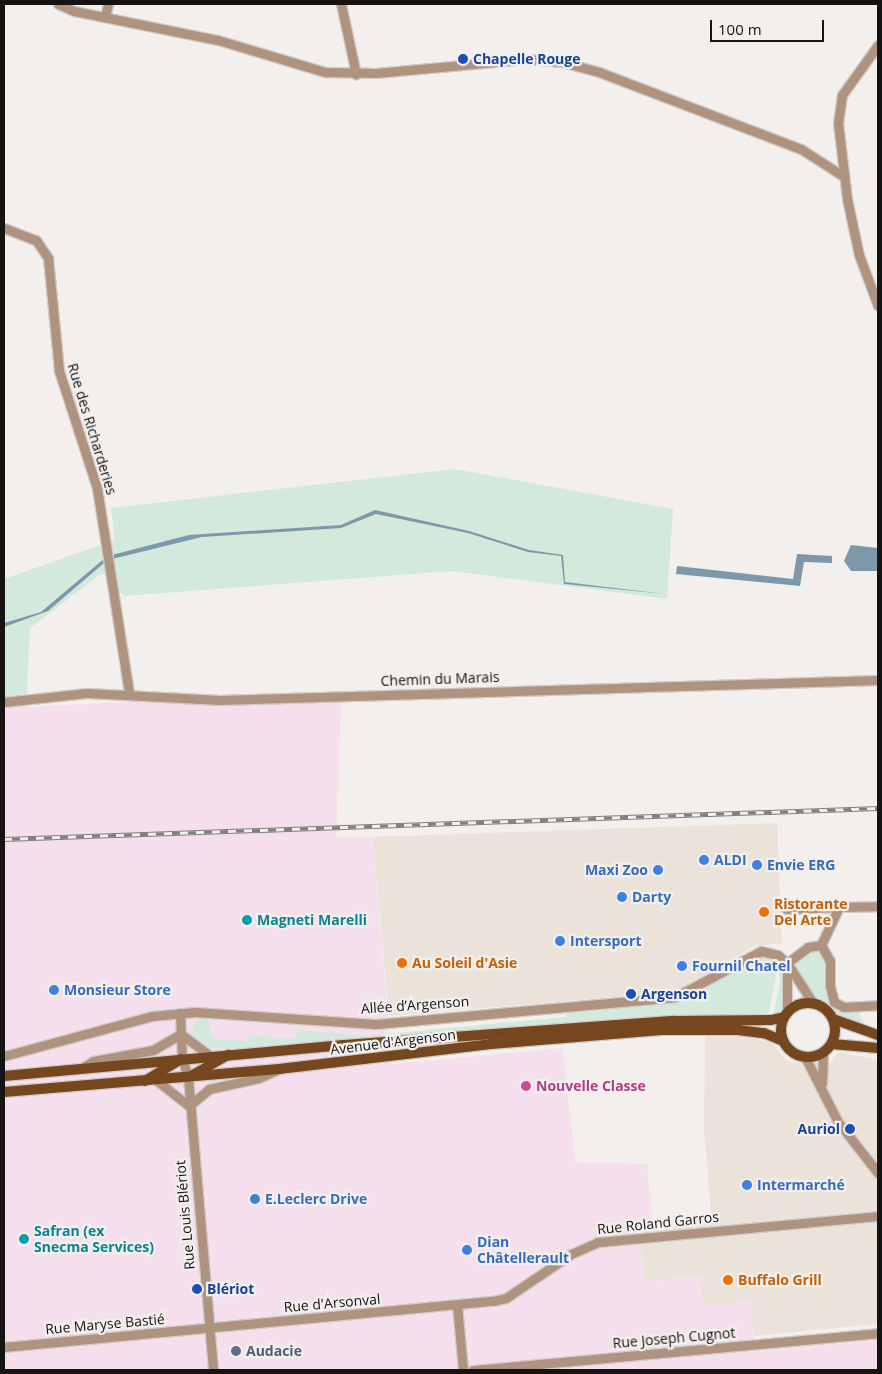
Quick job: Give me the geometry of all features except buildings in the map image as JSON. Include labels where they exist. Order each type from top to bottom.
[{"type":"main road","points":[[813,1003],[825,1008],[836,1027],[832,1044],[823,1053],[805,1057],[792,1052],[783,1042],[781,1033],[786,1014],[795,1006],[813,1003]]},
{"type":"main road","name":"Avenue d'Argenson","points":[[4,1076],[228,1054],[674,1021],[771,1020],[786,1014]]},
{"type":"main road","points":[[833,1019],[878,1035]]},
{"type":"main road","name":"Avenue d'Argenson","points":[[4,1092],[144,1082],[279,1069],[491,1044],[662,1030],[738,1030],[764,1033],[783,1042]]},
{"type":"main road","points":[[832,1044],[878,1048]]},
{"type":"main road","points":[[188,1077],[228,1054]]},
{"type":"main road","points":[[144,1082],[182,1058]]},
{"type":"street","points":[[58,4],[105,17],[218,40],[304,67],[356,74],[527,59],[562,62],[599,72],[801,149],[843,176]]},
{"type":"street","points":[[105,17],[108,4]]},
{"type":"street","points":[[341,4],[356,74]]},
{"type":"street","points":[[878,45],[842,95],[838,123],[843,176],[859,256],[878,306]]},
{"type":"street","name":"Rue des Richarderies","points":[[4,228],[36,240],[48,258],[58,371],[97,488],[129,693]]},
{"type":"street","name":"Chemin du Marais","points":[[4,702],[87,692],[129,693],[220,700],[878,680]]},
{"type":"street","points":[[786,909],[878,906]]},
{"type":"street","points":[[821,945],[839,907]]},
{"type":"street","points":[[787,963],[808,947],[821,945]]},
{"type":"street","points":[[821,945],[830,961],[830,986],[834,1002],[851,1008],[878,1005]]},
{"type":"street","name":"Allée d’Argenson","points":[[4,1056],[152,1016],[208,1011],[380,1024],[675,996],[752,954],[769,952],[787,963]]},
{"type":"street","points":[[787,963],[813,1003]]},
{"type":"street","points":[[786,1014],[787,963]]},
{"type":"street","name":"Rue Louis Blériot","points":[[180,1013],[182,1058],[188,1077],[213,1370]]},
{"type":"street","points":[[82,1068],[93,1061],[153,1050],[181,1034],[210,1056]]},
{"type":"street","points":[[822,1088],[823,1053]]},
{"type":"street","points":[[805,1057],[838,1122],[878,1173]]},
{"type":"street","points":[[156,1080],[190,1106],[209,1089],[259,1078],[279,1069]]},
{"type":"street","name":"Rue Roland Garros","points":[[457,1305],[506,1298],[571,1254],[598,1242],[878,1216]]},
{"type":"street","points":[[457,1305],[463,1370]]},
{"type":"street","name":"Rue d'Arsonval","points":[[209,1328],[457,1305]]},
{"type":"street","name":"Rue Maryse Bastié","points":[[4,1347],[209,1328]]},
{"type":"street","name":"Rue Joseph Cugnot","points":[[473,1370],[878,1333]]},
{"type":"shaded area","points":[[147,701],[341,702],[336,838],[373,837],[392,1064],[563,1048],[575,1162],[647,1164],[653,1228],[640,1232],[644,1282],[700,1276],[703,1305],[751,1301],[755,1351],[878,1340],[878,1370],[4,1370],[4,708]]},
{"type":"shaded area","points":[[777,823],[782,943],[754,946],[675,992],[389,1016],[373,837]]},
{"type":"shaded area","points":[[740,1035],[772,1043],[787,1061],[798,1063],[831,1062],[839,1052],[878,1060],[878,1324],[754,1336],[750,1302],[703,1305],[700,1276],[643,1282],[640,1232],[712,1222],[704,1130],[705,1036]]},
{"type":"green space","points":[[455,469],[673,509],[667,599],[452,571],[124,596],[102,573],[30,628],[26,708],[4,708],[4,579],[115,540],[111,508]]},
{"type":"green space","points":[[810,950],[820,952],[827,960],[826,991],[831,1004],[839,1010],[859,1012],[864,1026],[838,1016],[826,1002],[814,997],[800,979],[796,963]]},
{"type":"green space","points":[[759,957],[772,960],[776,976],[768,1016],[704,1015],[255,1048],[205,1048],[192,1034],[195,1022],[206,1016],[210,1016],[209,1032],[215,1039],[248,1041],[249,1035],[296,1039],[297,1030],[366,1036],[566,1017],[566,1011],[681,1000]]},
{"type":"green space","points":[[777,960],[784,970],[783,1009],[773,1016],[780,983]]},
{"type":"water","points":[[375,510],[469,531],[529,550],[563,555],[565,582],[665,594],[564,584],[561,556],[528,552],[468,533],[376,514],[341,528],[202,537],[112,559],[112,555],[189,535],[341,525]]},
{"type":"water","points":[[851,545],[878,548],[878,571],[851,571],[844,561]]},
{"type":"water","points":[[797,554],[832,556],[832,563],[804,562],[800,586],[676,574],[677,566],[793,579]]},
{"type":"water","points":[[105,558],[104,563],[48,611],[4,627],[4,623],[41,612]]},
{"type":"railway","points":[[4,839],[878,808]]},
{"type":"place","name":"Chapelle Rouge","points":[[463,59]]},
{"type":"place","name":"ALDI","points":[[704,860]]},
{"type":"place","name":"Envie ERG","points":[[757,865]]},
{"type":"place","name":"Maxi Zoo","points":[[658,870]]},
{"type":"place","name":"Darty","points":[[622,897]]},
{"type":"place","name":"Ristorante Del Arte","points":[[764,912]]},
{"type":"place","name":"Magneti Marelli","points":[[247,920]]},
{"type":"place","name":"Intersport","points":[[560,941]]},
{"type":"place","name":"Au Soleil d'Asie","points":[[402,963]]},
{"type":"place","name":"Fournil Chatel","points":[[682,966]]},
{"type":"place","name":"Monsieur Store","points":[[54,990]]},
{"type":"place","name":"Argenson","points":[[631,994]]},
{"type":"place","name":"Nouvelle Classe","points":[[526,1086]]},
{"type":"place","name":"Auriol","points":[[850,1129]]},
{"type":"place","name":"Intermarché","points":[[747,1185]]},
{"type":"place","name":"E.Leclerc Drive","points":[[255,1199]]},
{"type":"place","name":"Safran (ex Snecma Services)","points":[[24,1239]]},
{"type":"place","name":"Dian Châtellerault","points":[[467,1250]]},
{"type":"place","name":"Buffalo Grill","points":[[728,1280]]},
{"type":"place","name":"Blériot","points":[[197,1289]]},
{"type":"place","name":"Audacie","points":[[236,1351]]}]
